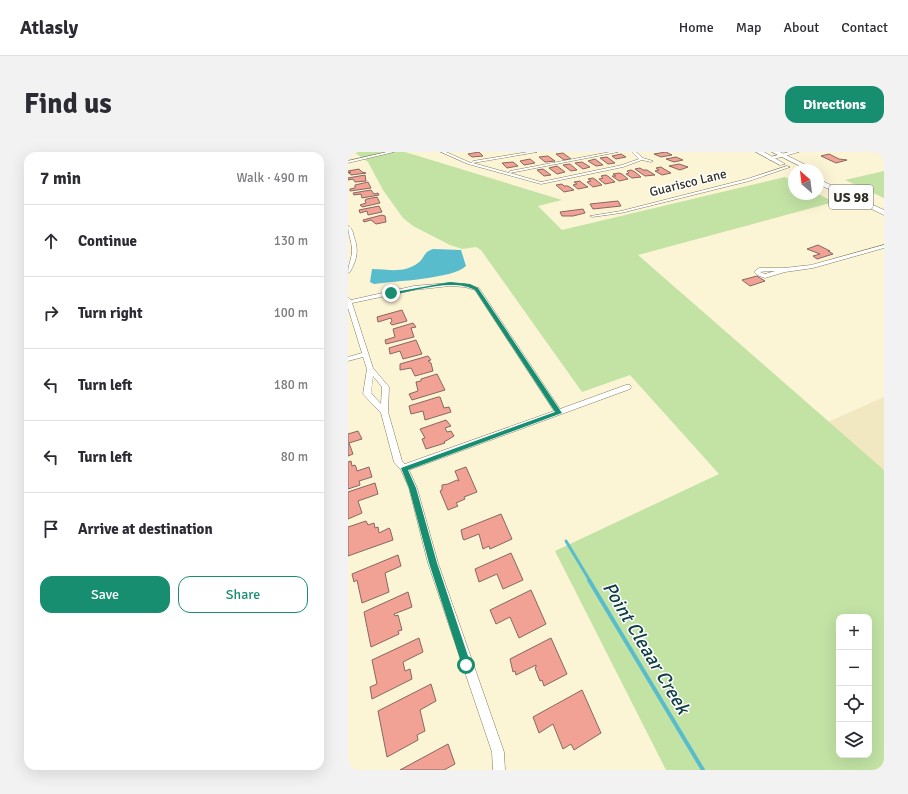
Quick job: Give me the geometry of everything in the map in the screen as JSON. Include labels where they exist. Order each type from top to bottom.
[{"type":"main road","points":[[759,152],[788,167]]},
{"type":"main road","name":"US 98","points":[[775,152],[800,164]]},
{"type":"main road","name":"US 98","points":[[824,184],[884,213]]},
{"type":"street","points":[[348,162],[392,152]]},
{"type":"street","points":[[444,153],[459,152]]},
{"type":"street","points":[[469,163],[535,152]]},
{"type":"street","points":[[507,173],[616,152]]},
{"type":"street","points":[[634,152],[642,160]]},
{"type":"street","points":[[770,158],[796,152]]},
{"type":"street","points":[[444,153],[469,163],[541,183],[624,166],[642,160],[651,161]]},
{"type":"street","name":"Guarisco Lane","points":[[592,216],[621,212],[748,180],[788,167]]},
{"type":"street","points":[[348,227],[355,250],[354,260],[348,271]]},
{"type":"street","points":[[784,270],[811,267],[884,246]]},
{"type":"street","points":[[348,251],[355,250]]},
{"type":"street","points":[[499,770],[498,752],[433,563],[412,488],[404,468],[398,462],[384,412],[386,388],[370,369],[349,300],[450,283],[470,285],[477,289],[559,413]]},
{"type":"street","points":[[348,359],[365,354]]},
{"type":"street","points":[[370,369],[367,394],[384,412]]},
{"type":"street","points":[[404,468],[628,388]]},
{"type":"shaded area","points":[[884,397],[884,470],[828,422]]},
{"type":"green space","points":[[354,152],[405,152],[562,200],[538,206],[562,230],[785,177],[788,179],[788,200],[824,200],[824,197],[834,202],[638,255],[884,470],[884,770],[666,770],[555,551],[719,474],[630,375],[582,392],[481,250],[476,247],[462,249],[450,245],[413,226],[403,218],[383,190],[368,162]]},
{"type":"green space","points":[[884,171],[884,198],[845,180]]},
{"type":"water","points":[[433,249],[461,250],[466,266],[449,274],[436,277],[374,284],[370,282],[372,269],[407,269],[418,263],[427,252]]},
{"type":"building","points":[[479,152],[483,156],[472,157],[468,154]]},
{"type":"building","points":[[666,152],[672,155],[661,157],[654,154]]},
{"type":"building","points":[[563,153],[571,159],[564,160],[556,154]]},
{"type":"building","points":[[621,154],[626,157],[616,159],[612,156]]},
{"type":"building","points":[[829,154],[839,159],[847,160],[836,163],[821,156]]},
{"type":"building","points":[[548,156],[555,161],[545,162],[539,157]]},
{"type":"building","points":[[607,157],[615,163],[608,164],[600,158]]},
{"type":"building","points":[[676,157],[683,160],[674,162],[666,159]]},
{"type":"building","points":[[530,159],[535,163],[524,165],[520,161]]},
{"type":"building","points":[[595,159],[603,165],[596,166],[588,161]]},
{"type":"building","points":[[513,162],[518,166],[507,168],[502,163]]},
{"type":"building","points":[[582,162],[590,167],[583,169],[575,163]]},
{"type":"building","points":[[570,164],[577,170],[571,171],[563,165]]},
{"type":"building","points":[[679,164],[688,167],[680,170],[669,166]]},
{"type":"building","points":[[557,166],[565,172],[557,174],[549,168]]},
{"type":"building","points":[[661,167],[671,173],[662,175],[655,171],[659,170],[656,168]]},
{"type":"building","points":[[640,168],[655,175],[645,176],[635,169]]},
{"type":"building","points":[[359,169],[366,173],[351,175],[349,173],[351,172],[348,173],[348,171]]},
{"type":"building","points":[[543,169],[551,175],[544,176],[537,170]]},
{"type":"building","points":[[631,170],[641,177],[632,178],[626,174],[629,173],[627,171]]},
{"type":"building","points":[[619,173],[628,179],[619,181],[612,176],[616,176],[613,174]]},
{"type":"building","points":[[365,175],[366,181],[355,182],[353,179],[348,180],[348,178]]},
{"type":"building","points":[[606,175],[615,182],[605,184],[599,179],[603,178],[601,176]]},
{"type":"building","points":[[593,178],[602,185],[593,187],[587,182],[591,181],[588,179]]},
{"type":"building","points":[[580,181],[588,187],[578,189],[573,185],[577,184],[574,182]]},
{"type":"building","points":[[368,182],[371,188],[350,191],[350,189],[355,188],[355,185]]},
{"type":"building","points":[[562,184],[574,190],[564,192],[556,185]]},
{"type":"building","points":[[371,190],[374,194],[378,193],[379,195],[362,198],[361,194],[354,195],[353,193]]},
{"type":"building","points":[[377,197],[380,203],[362,207],[360,205],[366,203],[365,200],[367,199]]},
{"type":"building","points":[[618,201],[621,206],[593,209],[590,204]]},
{"type":"building","points":[[379,206],[382,212],[368,215],[367,211],[360,213],[359,210]]},
{"type":"building","points":[[583,209],[585,213],[573,216],[562,216],[560,212]]},
{"type":"building","points":[[382,215],[385,216],[386,222],[376,224],[371,220],[364,222],[363,220]]},
{"type":"building","points":[[818,245],[833,254],[817,259],[813,256],[820,254],[807,249]]},
{"type":"building","points":[[757,276],[765,281],[750,286],[742,280]]},
{"type":"building","points":[[402,310],[407,321],[392,325],[390,323],[392,321],[391,318],[378,322],[377,317]]},
{"type":"building","points":[[413,323],[416,327],[411,328],[414,337],[386,344],[385,340],[395,337],[393,329]]},
{"type":"building","points":[[416,340],[422,354],[403,359],[400,351],[390,354],[389,348]]},
{"type":"building","points":[[428,356],[431,360],[428,361],[431,363],[433,371],[415,376],[411,368],[400,370],[400,364]]},
{"type":"building","points":[[437,374],[445,390],[412,400],[409,394],[418,391],[416,382]]},
{"type":"building","points":[[440,397],[444,408],[449,407],[451,412],[425,420],[423,411],[411,414],[409,406]]},
{"type":"building","points":[[446,420],[451,426],[445,428],[447,432],[451,431],[454,436],[444,442],[445,443],[426,449],[422,439],[425,438],[420,429]]},
{"type":"building","points":[[358,431],[362,439],[349,443],[353,454],[348,456],[348,434]]},
{"type":"building","points":[[351,461],[352,466],[355,465],[357,471],[369,467],[372,477],[359,481],[360,485],[348,489],[348,462]]},
{"type":"building","points":[[466,467],[477,492],[464,497],[465,499],[456,503],[458,506],[448,510],[440,491],[442,490],[442,485],[457,480],[459,481],[455,471]]},
{"type":"building","points":[[375,483],[378,494],[358,501],[362,513],[348,519],[348,492]]},
{"type":"building","points":[[501,514],[512,539],[490,549],[489,546],[483,549],[479,534],[464,540],[463,539],[461,530]]},
{"type":"building","points":[[366,521],[368,525],[374,523],[375,528],[378,527],[379,533],[389,528],[393,540],[348,556],[348,527]]},
{"type":"building","points":[[511,553],[523,580],[503,589],[497,574],[479,582],[475,569]]},
{"type":"building","points":[[398,555],[401,566],[385,573],[389,592],[362,603],[357,580],[354,582],[352,574]]},
{"type":"building","points":[[531,590],[546,624],[519,638],[510,617],[496,624],[490,610]]},
{"type":"building","points":[[408,592],[412,607],[394,614],[395,616],[398,615],[402,630],[398,631],[399,634],[371,647],[364,612]]},
{"type":"building","points":[[419,638],[423,652],[403,662],[405,671],[410,669],[412,679],[372,699],[370,687],[377,684],[372,660]]},
{"type":"building","points":[[551,638],[567,674],[544,686],[542,680],[540,681],[535,668],[536,665],[516,675],[515,671],[513,672],[510,659]]},
{"type":"building","points":[[431,684],[436,701],[420,710],[425,731],[417,735],[418,740],[387,757],[378,711]]},
{"type":"building","points":[[582,690],[601,733],[574,750],[571,744],[563,749],[553,724],[539,733],[533,717]]},
{"type":"building","points":[[448,744],[455,764],[444,770],[400,770]]},
{"type":"waterway","name":"Point Cleaar Creek","points":[[566,541],[590,581]]},
{"type":"waterway","name":"Point Cleaar Creek","points":[[589,580],[703,770]]},
{"type":"route","points":[[391,293],[450,283],[470,285],[477,289],[559,413],[404,468],[412,488],[433,563],[466,665]]}]
